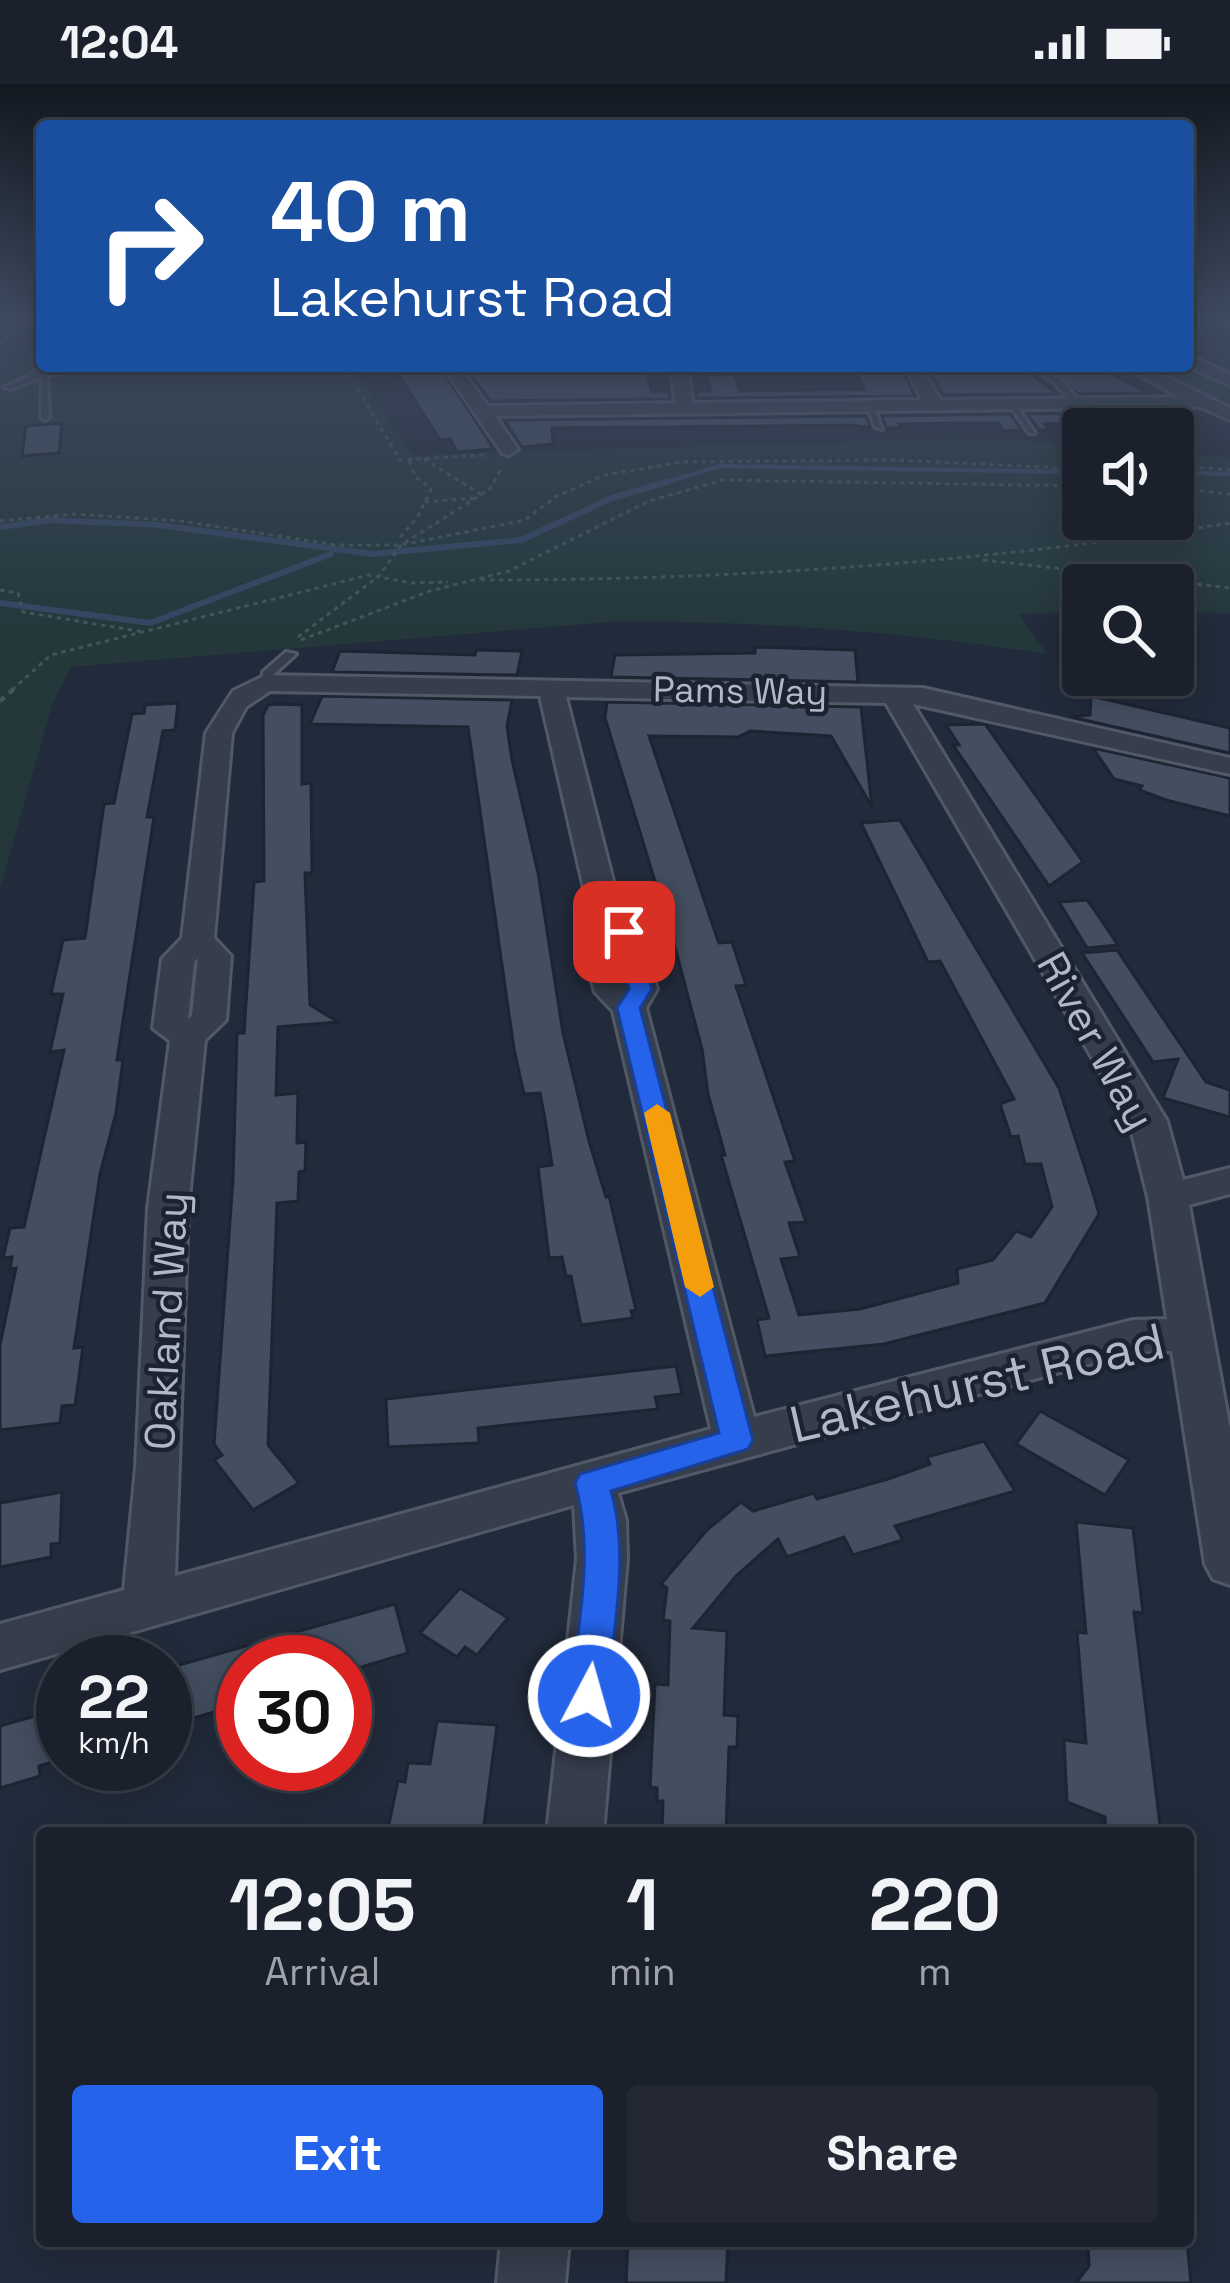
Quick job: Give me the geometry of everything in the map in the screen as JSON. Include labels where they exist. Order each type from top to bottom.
[{"type":"street","points":[[489,424],[504,451]]},
{"type":"street","points":[[558,686],[553,698],[607,921],[596,933],[612,992],[628,1008],[736,1440]]},
{"type":"street","name":"Pams Way","points":[[255,687],[558,686],[894,694],[987,707],[1230,766]]},
{"type":"street","name":"Oakland Way","points":[[148,1607],[159,1468],[168,1208],[188,1036],[170,1028],[178,959],[198,941],[219,733],[229,709],[255,687]]},
{"type":"street","name":"River Way","points":[[894,694],[1148,1121],[1168,1197],[1230,1564]]},
{"type":"street","points":[[1168,1197],[1230,1181]]},
{"type":"street","name":"Lakehurst Road","points":[[0,1647],[736,1440],[1133,1336],[1191,1334]]},
{"type":"street","points":[[576,1827],[602,1559],[602,1520],[592,1483]]},
{"type":"street","points":[[531,2283],[534,2247]]},
{"type":"lane","points":[[1026,424],[1032,431]]},
{"type":"lane","points":[[255,687],[290,654]]},
{"type":"path","points":[[378,424],[400,460],[504,451],[502,469],[479,496],[401,544],[379,576],[287,645],[472,579],[508,571],[650,501],[723,479],[1062,486]]},
{"type":"path","points":[[424,458],[479,496]]},
{"type":"path","points":[[400,537],[431,489],[415,476],[410,460]]},
{"type":"path","points":[[0,521],[75,514],[182,520],[336,545],[401,544],[525,520],[557,496],[604,475],[682,462],[895,460],[1062,469]]},
{"type":"path","points":[[1194,467],[1230,470]]},
{"type":"path","points":[[1194,490],[1230,494]]},
{"type":"path","points":[[425,502],[479,496]]},
{"type":"path","points":[[2,696],[51,655],[379,576],[411,583],[700,580],[969,558],[1230,523]]},
{"type":"path","points":[[969,558],[1229,586]]},
{"type":"path","points":[[0,590],[18,592],[23,612],[148,632]]},
{"type":"green space","points":[[0,424],[391,424],[412,455],[958,438],[1062,443],[1062,540],[1194,540],[1194,454],[1230,458],[1230,613],[1194,612],[1194,564],[1062,564],[1062,612],[1019,614],[1047,654],[835,630],[622,621],[71,667],[52,705],[0,889]]},
{"type":"building","points":[[62,424],[59,453],[22,456],[26,426]]},
{"type":"building","points":[[430,424],[477,424],[494,449],[457,452],[450,439],[440,440]]},
{"type":"building","points":[[506,424],[869,424],[871,428],[552,428],[553,444],[522,447]]},
{"type":"building","points":[[998,424],[1017,424],[1022,430],[1003,431]]},
{"type":"building","points":[[755,647],[855,650],[858,682],[611,677],[615,655],[755,653]]},
{"type":"building","points":[[476,650],[522,651],[517,675],[332,672],[340,651],[475,655]]},
{"type":"building","points":[[322,696],[512,700],[507,726],[512,760],[538,873],[563,1033],[589,1141],[609,1196],[636,1310],[631,1311],[633,1318],[581,1325],[562,1257],[549,1258],[538,1167],[552,1165],[545,1119],[540,1093],[524,1094],[514,1049],[468,727],[310,724]]},
{"type":"building","points":[[1091,696],[1230,728],[1230,753],[1071,717],[1090,715]]},
{"type":"building","points":[[607,702],[861,707],[872,807],[831,736],[750,731],[738,737],[649,736],[719,943],[732,942],[746,985],[736,986],[795,1161],[785,1162],[806,1222],[789,1223],[800,1257],[781,1259],[799,1315],[860,1309],[958,1283],[957,1269],[993,1260],[1016,1231],[1031,1237],[1052,1207],[1041,1164],[1025,1164],[1018,1136],[1011,1137],[1000,1104],[1014,1099],[940,961],[928,962],[861,823],[900,820],[1059,1088],[1094,1196],[1099,1214],[1045,1303],[884,1344],[765,1356],[757,1320],[769,1318],[721,1155],[725,1155],[708,1094],[702,1049],[673,940],[605,718]]},
{"type":"building","points":[[178,703],[175,730],[163,731],[147,817],[154,817],[117,1060],[123,1060],[116,1113],[100,1174],[74,1348],[83,1347],[75,1405],[62,1406],[60,1423],[0,1430],[0,1345],[16,1268],[10,1269],[12,1257],[3,1258],[10,1228],[24,1227],[64,1050],[50,1052],[63,994],[51,994],[63,940],[85,938],[104,804],[114,803],[132,714],[144,713],[145,705]]},
{"type":"building","points":[[268,705],[302,705],[302,784],[311,783],[312,873],[305,873],[310,1005],[338,1022],[278,1027],[276,1095],[298,1093],[297,1143],[306,1142],[298,1201],[277,1203],[268,1445],[299,1483],[253,1510],[214,1460],[222,1455],[214,1444],[233,1179],[237,1033],[244,1033],[254,882],[264,881],[263,715]]},
{"type":"building","points":[[985,724],[1083,862],[1049,886],[953,745],[959,745],[946,725]]},
{"type":"building","points":[[1093,748],[1230,778],[1230,816],[1166,800],[1139,790],[1142,786],[1114,779]]},
{"type":"building","points":[[1087,900],[1118,945],[1087,948],[1059,902]]},
{"type":"building","points":[[1117,950],[1206,1082],[1230,1090],[1230,1117],[1163,1098],[1178,1059],[1153,1062],[1082,953]]},
{"type":"building","points":[[676,1366],[682,1394],[655,1397],[658,1409],[478,1428],[479,1443],[388,1447],[386,1399]]},
{"type":"building","points":[[1040,1411],[1129,1460],[1105,1495],[1016,1444]]},
{"type":"building","points":[[984,1441],[1015,1491],[895,1526],[903,1540],[853,1555],[844,1537],[787,1557],[778,1539],[736,1576],[693,1628],[727,1631],[724,1715],[738,1716],[737,1747],[729,1747],[726,1827],[662,1827],[663,1801],[657,1801],[657,1788],[650,1787],[655,1684],[668,1685],[670,1621],[663,1620],[667,1588],[661,1584],[707,1530],[741,1502],[753,1511],[814,1493],[817,1499],[930,1464],[927,1457]]},
{"type":"building","points":[[62,1492],[60,1543],[51,1544],[51,1557],[0,1567],[0,1503]]},
{"type":"building","points":[[1076,1522],[1133,1528],[1143,1613],[1134,1612],[1160,1827],[1106,1827],[1105,1817],[1067,1802],[1064,1740],[1086,1743],[1077,1632],[1086,1633]]},
{"type":"building","points":[[460,1588],[508,1618],[477,1655],[465,1647],[457,1657],[420,1633]]},
{"type":"building","points":[[395,1604],[408,1653],[372,1664],[372,1635],[285,1635]]},
{"type":"building","points":[[216,1655],[216,1711],[192,1719],[192,1661]]},
{"type":"building","points":[[36,1716],[36,1777],[0,1788],[0,1726]]},
{"type":"building","points":[[437,1721],[497,1725],[484,1827],[388,1827],[398,1781],[405,1782],[408,1763],[430,1764]]},
{"type":"building","points":[[628,2247],[728,2247],[726,2283],[626,2283]]},
{"type":"building","points":[[1088,2247],[1188,2247],[1191,2283],[1076,2283],[1089,2266]]},
{"type":"waterway","points":[[670,481],[720,466],[1062,472]]},
{"type":"waterway","points":[[1194,473],[1230,474]]},
{"type":"waterway","points":[[0,527],[51,520],[159,525],[373,554],[521,540],[612,498],[670,481]]},
{"type":"waterway","points":[[660,484],[670,481]]},
{"type":"waterway","points":[[0,603],[150,623],[331,554]]},
{"type":"slow traffic","points":[[657,1113],[700,1287]]},
{"type":"route","points":[[589,1696],[602,1559],[602,1520],[592,1483],[736,1440],[660,1121],[628,1008],[640,989],[624,932]]}]
